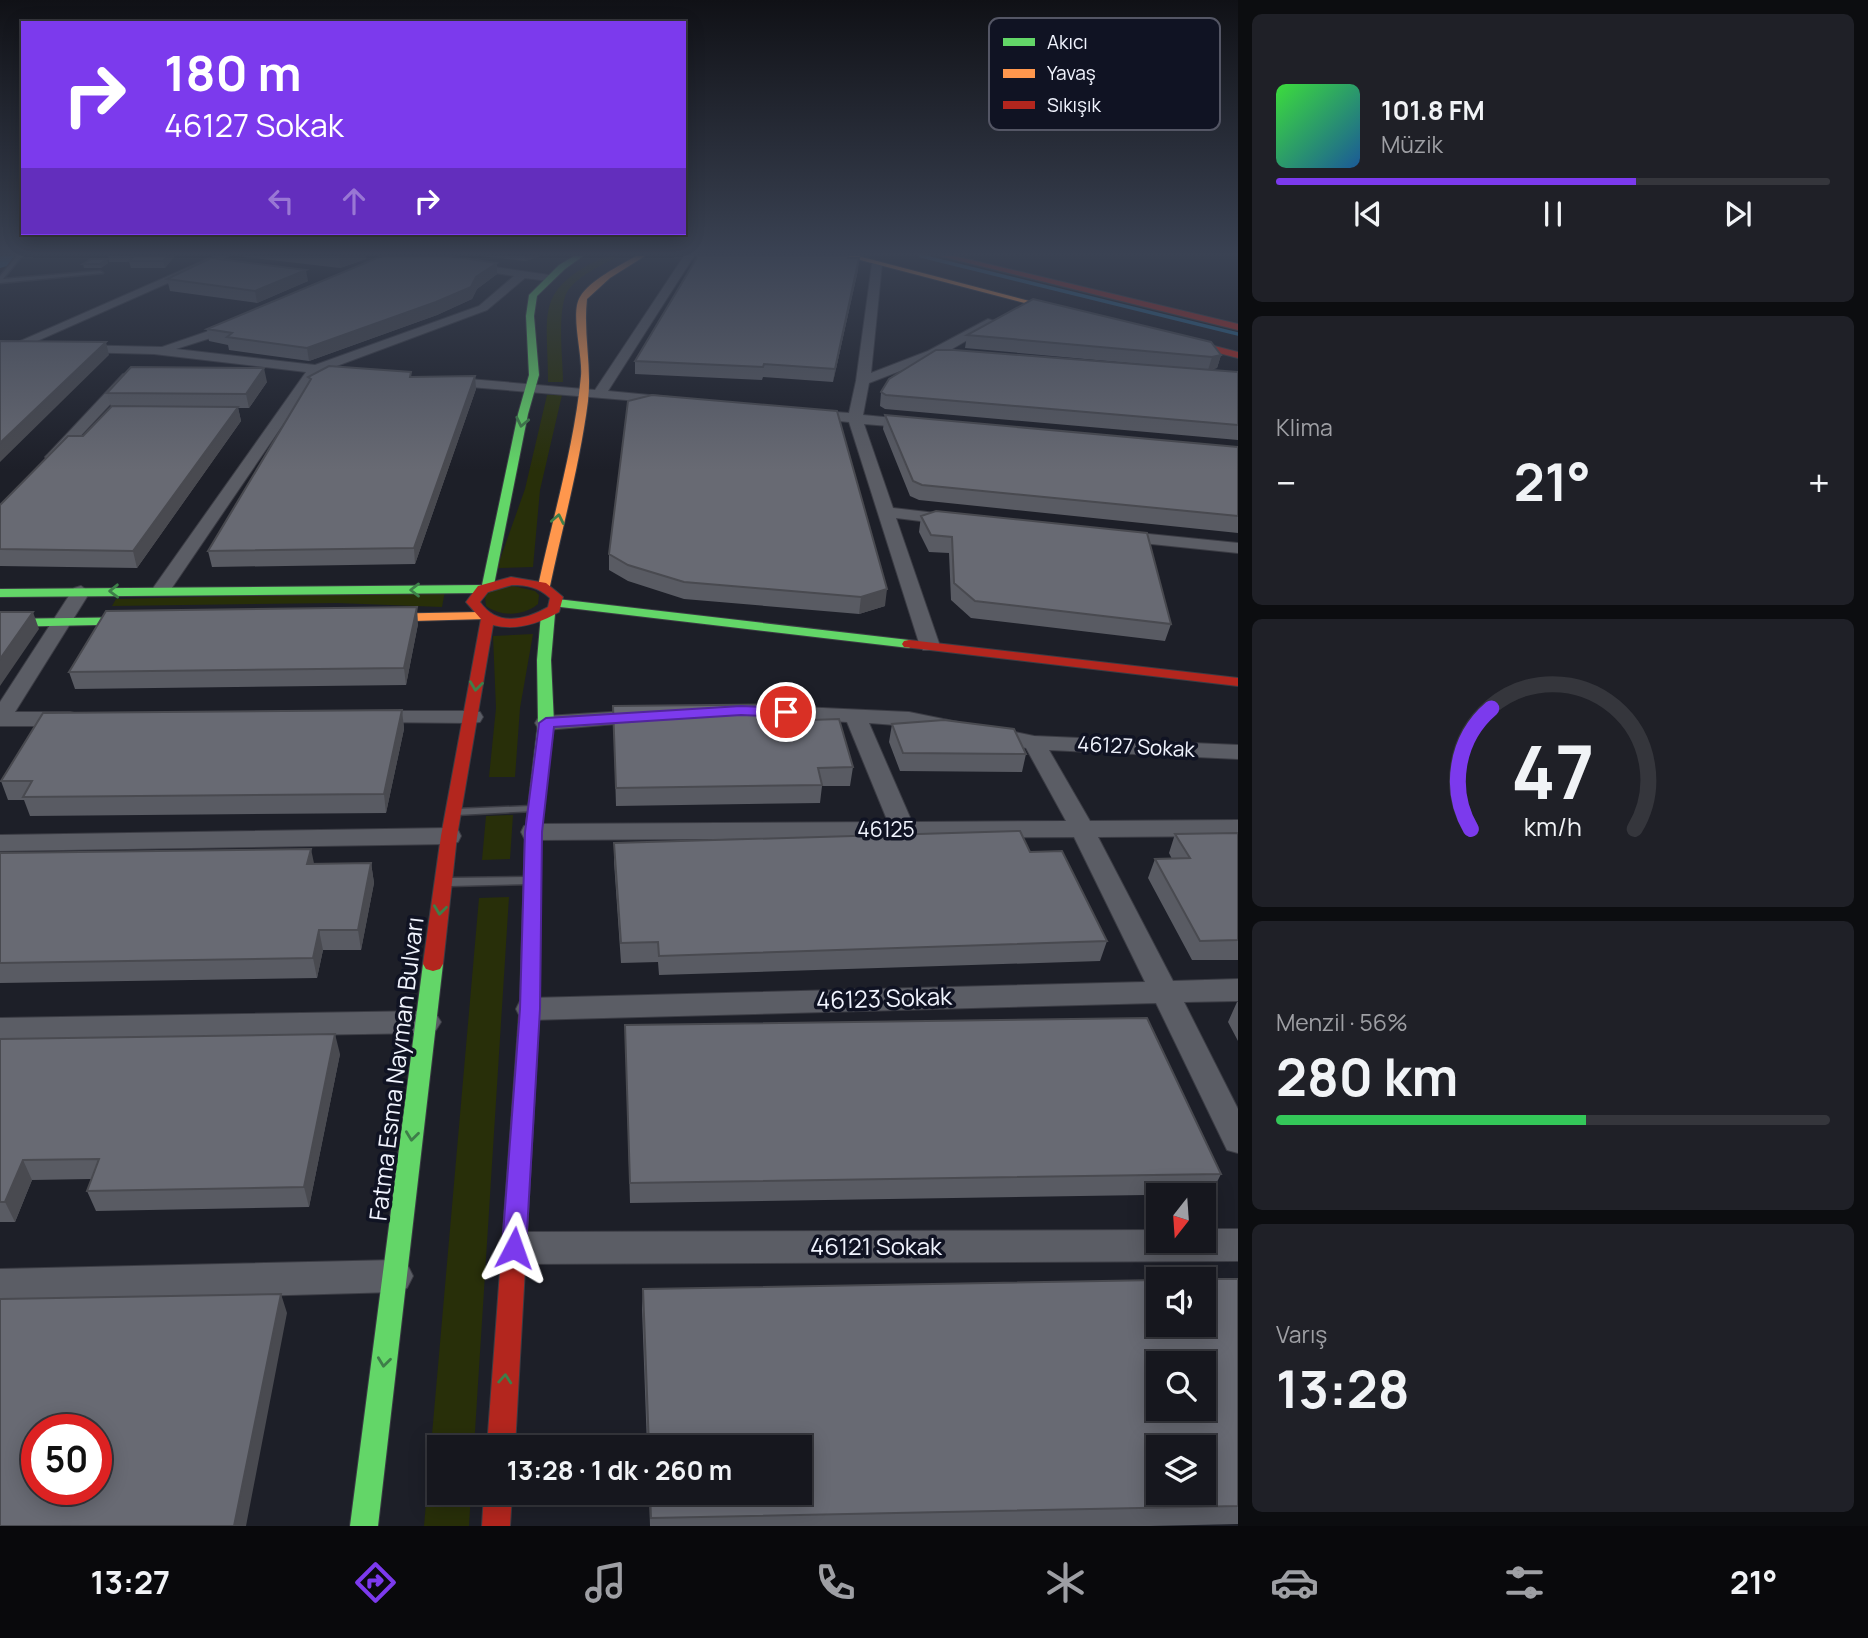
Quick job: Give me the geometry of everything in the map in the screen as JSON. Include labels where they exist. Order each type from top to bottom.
[{"type":"street","points":[[15,346],[59,327]]},
{"type":"street","points":[[38,472],[144,360],[231,327]]},
{"type":"street","points":[[160,591],[314,370],[433,327]]},
{"type":"street","points":[[486,588],[534,374],[531,327]]},
{"type":"street","points":[[582,327],[591,394]]},
{"type":"street","points":[[544,586],[591,394],[638,327]]},
{"type":"street","points":[[869,327],[855,419],[930,646]]},
{"type":"street","points":[[863,381],[933,354],[982,327]]},
{"type":"street","points":[[1160,335],[1238,355]]},
{"type":"street","points":[[0,346],[50,347],[144,360],[368,375]]},
{"type":"street","points":[[933,354],[971,358]]},
{"type":"street","points":[[436,380],[680,402]]},
{"type":"street","points":[[788,412],[924,425]]},
{"type":"street","points":[[886,512],[970,522]]},
{"type":"street","points":[[1104,535],[1238,548]]},
{"type":"street","points":[[0,593],[486,588],[523,581],[544,586],[556,597],[544,660],[546,723],[534,821],[530,1009],[502,1435]]},
{"type":"street","name":"Fatma Esma Nayman Bulvarı","points":[[364,1526],[443,882],[451,824],[472,717],[484,617],[475,609],[473,602],[486,588]]},
{"type":"street","points":[[81,592],[0,719],[97,719]]},
{"type":"street","points":[[362,618],[484,617],[512,623],[538,619],[553,608],[930,646],[1238,682]]},
{"type":"street","points":[[0,623],[157,621]]},
{"type":"street","name":"46127 Sokak","points":[[753,711],[909,719],[1034,743],[1238,752]]},
{"type":"street","points":[[546,723],[664,715]]},
{"type":"street","points":[[855,715],[903,830]]},
{"type":"street","points":[[347,718],[472,717]]},
{"type":"street","name":"46127 Sokak","points":[[1034,743],[1084,829],[1238,1140]]},
{"type":"street","name":"46125","points":[[534,821],[903,830],[1238,828]]},
{"type":"street","points":[[0,843],[451,824]]},
{"type":"street","name":"46123 Sokak","points":[[530,1009],[1238,990]]},
{"type":"street","points":[[0,1029],[426,1022]]},
{"type":"street","name":"46121 Sokak","points":[[514,1248],[1238,1245]]},
{"type":"street","points":[[0,1286],[395,1276]]},
{"type":"street","points":[[496,1526],[497,1505]]},
{"type":"lane","points":[[451,824],[534,821]]},
{"type":"lane","points":[[443,882],[532,881]]},
{"type":"green space","points":[[547,327],[561,327],[563,382],[548,382]]},
{"type":"green space","points":[[547,395],[562,395],[540,490],[533,567],[497,568],[525,489]]},
{"type":"green space","points":[[513,586],[535,591],[539,595],[538,604],[526,611],[512,614],[498,612],[486,606],[485,597],[489,592]]},
{"type":"green space","points":[[445,591],[442,607],[337,603],[112,606],[116,599]]},
{"type":"green space","points":[[533,634],[520,708],[515,777],[489,777],[496,708],[493,636]]},
{"type":"green space","points":[[513,815],[510,859],[482,860],[486,816]]},
{"type":"green space","points":[[509,897],[475,1435],[432,1435],[479,898]]},
{"type":"green space","points":[[427,1492],[427,1505],[470,1505],[469,1526],[424,1526]]},
{"type":"building","points":[[365,327],[307,348],[227,337],[232,333],[207,329]]},
{"type":"building","points":[[655,327],[844,327],[835,369],[764,364],[763,367],[635,361]]},
{"type":"building","points":[[981,327],[1150,327],[1211,342],[1221,355],[1212,357],[967,335]]},
{"type":"building","points":[[0,341],[106,342],[0,443]]},
{"type":"building","points":[[936,350],[1238,372],[1238,425],[886,395],[881,392],[889,379]]},
{"type":"building","points":[[329,366],[411,372],[410,377],[475,376],[414,548],[208,551],[311,379],[308,377]]},
{"type":"building","points":[[131,367],[264,368],[246,394],[107,393]]},
{"type":"building","points":[[652,395],[837,411],[887,589],[861,597],[684,582],[628,565],[609,554],[628,401]]},
{"type":"building","points":[[112,406],[238,407],[133,551],[0,549],[0,505],[68,436],[83,436]]},
{"type":"building","points":[[885,415],[1238,447],[1238,516],[922,485],[913,481]]},
{"type":"building","points":[[936,511],[1147,533],[1171,624],[975,601],[954,583],[952,537],[931,535],[921,516]]},
{"type":"building","points":[[417,607],[404,668],[69,672],[106,611]]},
{"type":"building","points":[[0,612],[33,612],[0,659]]},
{"type":"building","points":[[807,704],[811,720],[839,719],[853,767],[818,768],[822,785],[616,788],[613,706]]},
{"type":"building","points":[[402,710],[384,794],[23,797],[32,781],[1,781],[43,713]]},
{"type":"building","points":[[944,720],[1014,729],[1026,754],[903,753],[892,724]]},
{"type":"building","points":[[1020,831],[1030,852],[1062,851],[1107,941],[659,956],[658,942],[621,943],[614,843]]},
{"type":"building","points":[[1238,833],[1238,940],[1200,941],[1155,859],[1190,858],[1175,834]]},
{"type":"building","points":[[311,849],[307,864],[371,863],[358,930],[319,930],[313,958],[0,963],[0,853]]},
{"type":"building","points":[[1147,1018],[1221,1174],[630,1183],[625,1025]]},
{"type":"building","points":[[335,1034],[304,1187],[87,1191],[99,1159],[23,1160],[5,1202],[0,1202],[0,1039]]},
{"type":"building","points":[[1216,1279],[1238,1279],[1238,1506],[651,1518],[650,1505],[812,1505],[812,1435],[649,1435],[643,1289],[1146,1280],[1146,1337],[1216,1337]]},
{"type":"building","points":[[281,1294],[234,1526],[0,1526],[0,1299]]},
{"type":"waterway","points":[[1210,327],[1238,334]]},
{"type":"traffic: fast","points":[[488,587],[523,414],[534,375],[531,327]]},
{"type":"traffic: fast","points":[[0,593],[483,589]]},
{"type":"traffic: fast","points":[[557,603],[909,644]]},
{"type":"traffic: fast","points":[[530,1001],[533,832],[546,723],[544,660],[548,614]]},
{"type":"traffic: fast","points":[[0,623],[142,621]]},
{"type":"traffic: fast","points":[[364,1526],[433,964]]},
{"type":"traffic: slow","points":[[544,586],[583,402],[586,369],[582,327]]},
{"type":"traffic: slow","points":[[376,618],[481,616]]},
{"type":"traffic: jam","points":[[1175,339],[1238,355]]},
{"type":"traffic: jam","points":[[511,581],[530,582],[547,589],[557,597],[554,609],[533,619],[510,624],[489,619],[473,602],[483,589],[511,581]]},
{"type":"traffic: jam","points":[[433,964],[449,836],[487,619]]},
{"type":"traffic: jam","points":[[909,644],[1238,682]]},
{"type":"traffic: jam","points":[[502,1435],[530,1001]]},
{"type":"traffic: jam","points":[[496,1526],[497,1505]]},
{"type":"route","points":[[514,1248],[530,1009],[533,832],[546,723],[741,711],[786,712]]}]
